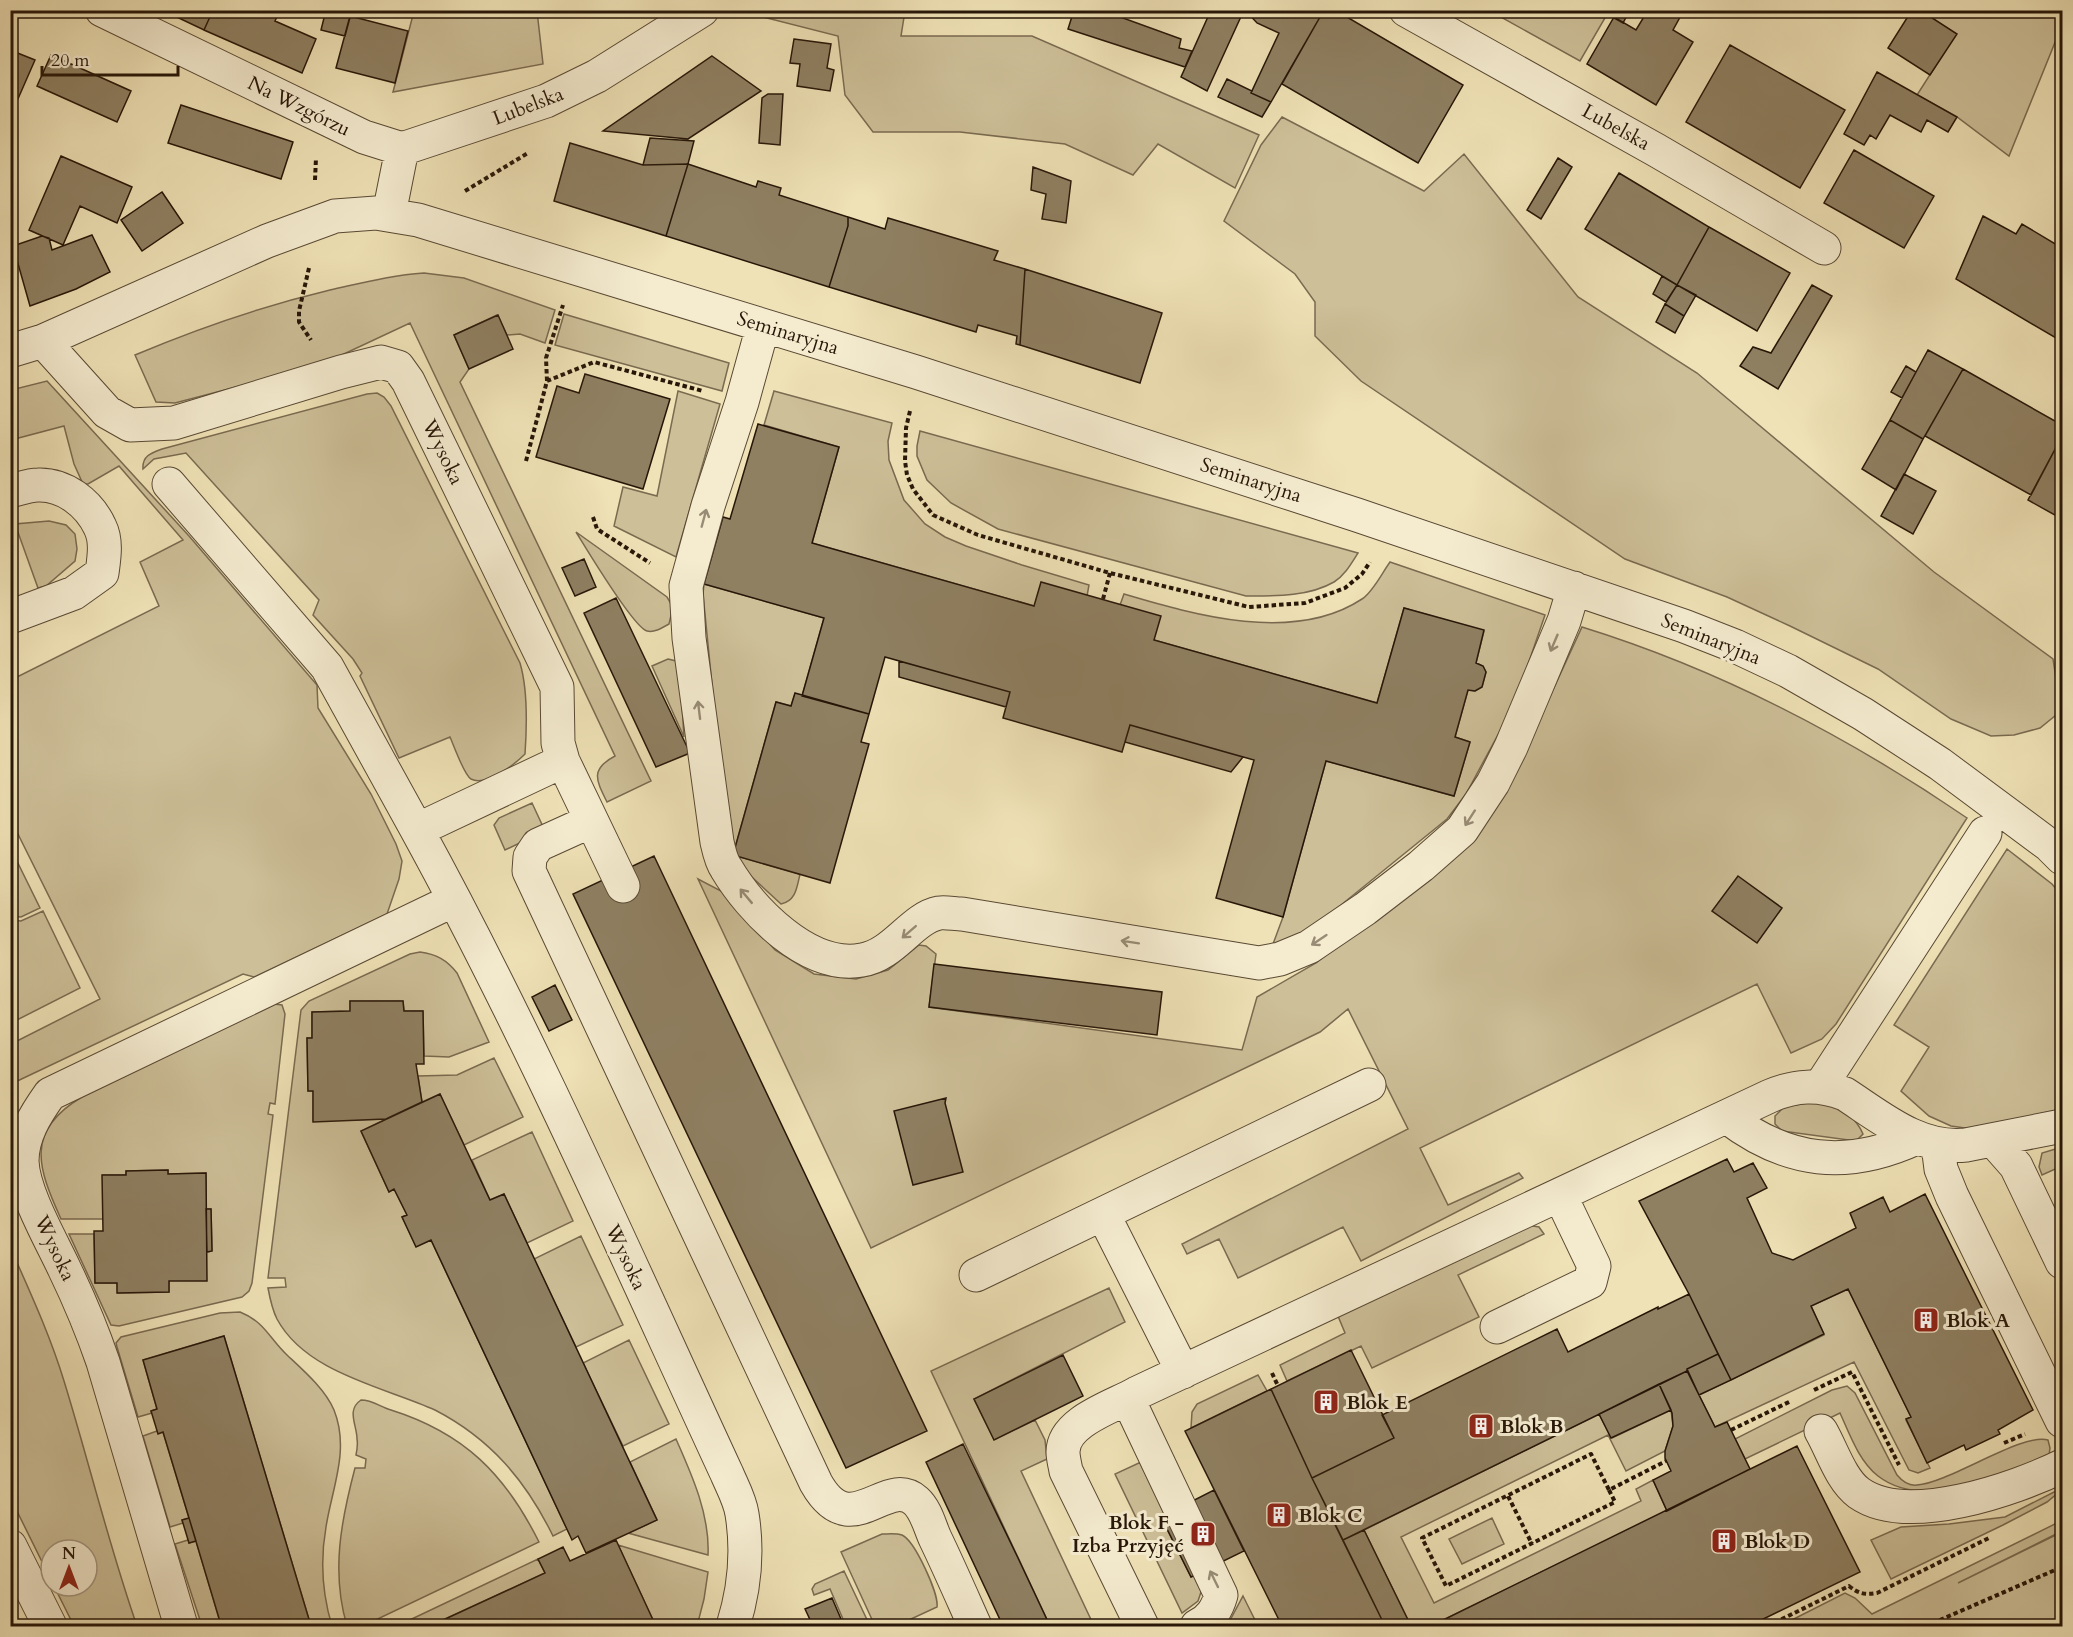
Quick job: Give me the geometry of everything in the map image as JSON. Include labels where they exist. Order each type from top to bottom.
[{"type":"street","name":"Na Wzgórzu","points":[[102,10],[364,137],[402,149]]},
{"type":"street","name":"Lubelska","points":[[402,149],[546,101],[597,76],[702,10]]},
{"type":"street","name":"Lubelska","points":[[1406,10],[1656,150],[1824,248]]},
{"type":"street","points":[[10,351],[43,341],[267,242],[319,222],[348,214],[389,214],[402,149]]},
{"type":"street","name":"Seminaryjna","points":[[389,214],[418,220],[938,379],[1368,518],[1684,626],[1735,646],[1788,671],[1863,714],[1940,764],[2049,845],[2062,858]]},
{"type":"street","points":[[763,326],[686,586],[689,638],[710,798],[717,842],[724,866],[758,910],[783,933],[807,950],[832,960],[862,960],[886,951],[923,920],[939,913],[962,914],[1259,963],[1280,959],[1309,947],[1365,909],[1421,866],[1462,830],[1493,783],[1511,747],[1564,621],[1574,588]]},
{"type":"street","name":"Wysoka","points":[[43,341],[107,412],[130,425],[174,423],[381,362],[398,367],[408,381],[557,687],[558,743],[563,761],[623,886]]},
{"type":"street","points":[[10,492],[37,484],[62,488],[84,502],[101,528],[105,551],[102,573],[74,593],[10,617]]},
{"type":"street","name":"Wysoka","points":[[169,484],[327,667],[454,900],[610,1223],[727,1474],[742,1512],[744,1552],[742,1586],[733,1626]]},
{"type":"street","points":[[417,830],[563,761]]},
{"type":"street","points":[[591,821],[538,845],[530,857],[529,871],[813,1477],[822,1493],[836,1507],[846,1510],[859,1509],[891,1496],[900,1495],[916,1501],[927,1518],[968,1623]]},
{"type":"street","points":[[1820,1087],[1985,832]]},
{"type":"street","name":"Wysoka","points":[[181,1626],[93,1334],[27,1188],[22,1162],[26,1135],[36,1114],[50,1094],[454,900]]},
{"type":"street","points":[[976,1275],[1369,1085]]},
{"type":"street","points":[[1142,1626],[1066,1471],[1063,1451],[1067,1436],[1079,1423],[1183,1372],[1792,1088],[1820,1087],[1845,1094],[1927,1142],[1952,1147],[1994,1141],[2062,1126]]},
{"type":"street","points":[[1727,1117],[1745,1131],[1797,1154],[1839,1158],[1878,1154],[1927,1142]]},
{"type":"street","points":[[1994,1141],[2016,1166],[2062,1262]]},
{"type":"street","points":[[1927,1142],[2062,1420]]},
{"type":"street","points":[[1497,1327],[1590,1282],[1594,1266],[1560,1195]]},
{"type":"street","points":[[1103,1214],[1183,1372]]},
{"type":"street","points":[[1128,1399],[1221,1595],[1217,1609],[1204,1623],[1197,1626]]},
{"type":"street","points":[[1821,1431],[1847,1480],[1859,1493],[1889,1505],[1928,1505],[1974,1498],[2018,1486],[2062,1466]]},
{"type":"street","points":[[10,1546],[50,1626]]},
{"type":"path","points":[[315,187],[316,148]]},
{"type":"path","points":[[463,192],[534,149]]},
{"type":"path","points":[[311,261],[299,311],[299,322],[312,342],[349,370]]},
{"type":"path","points":[[526,461],[547,381],[546,358],[564,301]]},
{"type":"path","points":[[547,381],[594,362],[742,402]]},
{"type":"path","points":[[910,411],[904,445],[907,475],[913,489],[933,515],[978,535],[1110,573],[1249,607],[1305,603],[1345,588],[1362,574],[1372,558]]},
{"type":"path","points":[[593,517],[597,529],[686,586]]},
{"type":"path","points":[[1103,599],[1110,573]]},
{"type":"path","points":[[1811,1391],[1852,1372],[1903,1471]]},
{"type":"path","points":[[1731,1430],[1801,1396]]},
{"type":"path","points":[[1996,1447],[2062,1420]]},
{"type":"path","points":[[1591,1454],[1609,1490],[1616,1502],[1446,1586],[1422,1538],[1591,1454]]},
{"type":"path","points":[[1609,1490],[1666,1461]]},
{"type":"path","points":[[1508,1496],[1532,1544]]},
{"type":"path","points":[[1768,1626],[1849,1586],[1864,1595],[1877,1593],[1998,1534]]},
{"type":"path","points":[[1926,1626],[2062,1567]]},
{"type":"shaded area","points":[[772,10],[905,11],[901,36],[1032,36],[1259,135],[1235,188],[1158,144],[1133,175],[1065,144],[960,132],[873,132],[845,95],[838,36],[763,17]]},
{"type":"shaded area","points":[[414,11],[537,11],[543,64],[393,92]]},
{"type":"shaded area","points":[[1490,11],[1609,11],[1580,61]]},
{"type":"shaded area","points":[[1920,11],[2062,11],[2062,25],[2009,156],[1957,117],[1917,95],[1956,34]]},
{"type":"shaded area","points":[[1282,117],[1424,191],[1464,154],[1578,297],[1697,373],[1934,572],[2053,659],[2061,711],[2040,728],[2014,735],[1991,736],[1951,719],[1878,669],[1727,597],[1625,559],[1361,381],[1315,336],[1315,302],[1295,274],[1224,221],[1261,145]]},
{"type":"shaded area","points":[[424,273],[464,278],[555,310],[545,343],[520,334],[507,335],[497,315],[454,335],[469,369],[460,382],[651,781],[607,802],[598,781],[599,770],[615,756],[410,323],[331,360],[305,369],[175,403],[156,402],[135,355],[207,327],[280,303],[377,280]]},
{"type":"shaded area","points":[[564,314],[729,363],[722,391],[555,345]]},
{"type":"shaded area","points":[[47,381],[189,536],[317,685],[318,708],[371,794],[402,861],[399,879],[387,914],[254,977],[243,974],[11,1084],[11,1044],[100,999],[11,820],[11,680],[159,606],[140,562],[183,540],[119,466],[88,484],[83,484],[74,464],[64,426],[11,440],[11,390]]},
{"type":"shaded area","points":[[678,391],[720,404],[676,557],[614,526],[623,487],[657,496]]},
{"type":"shaded area","points":[[774,391],[892,423],[888,441],[889,460],[904,500],[925,524],[945,537],[966,546],[1089,585],[1087,596],[1034,606],[812,543],[839,447],[764,425]]},
{"type":"shaded area","points":[[377,393],[384,397],[391,406],[523,673],[526,696],[525,754],[507,768],[484,780],[477,781],[468,776],[450,737],[399,758],[360,676],[362,673],[353,659],[313,615],[319,600],[186,453],[154,459],[143,469],[146,458],[162,449]]},
{"type":"shaded area","points":[[920,431],[1358,553],[1341,576],[1324,587],[1291,595],[1246,596],[998,529],[951,503],[927,480],[917,456]]},
{"type":"shaded area","points":[[49,521],[66,525],[75,534],[77,549],[75,561],[46,586],[38,588],[15,524]]},
{"type":"shaded area","points":[[576,532],[667,597],[673,607],[669,624],[652,631],[647,631],[640,626],[610,586]]},
{"type":"shaded area","points":[[1390,562],[1545,615],[1514,705],[1466,794],[1447,819],[1341,905],[1282,948],[1273,944],[1283,917],[1326,761],[1454,796],[1470,742],[1455,737],[1468,690],[1475,691],[1482,687],[1486,672],[1483,666],[1476,663],[1484,631],[1404,608],[1377,703],[1154,640],[1120,605],[1124,594],[1213,617],[1276,623],[1306,620],[1335,613],[1362,599],[1374,587]]},
{"type":"shaded area","points":[[704,584],[824,618],[802,696],[795,694],[791,706],[776,702],[733,855],[800,874],[793,897],[781,904],[729,856],[703,594]]},
{"type":"shaded area","points":[[1582,627],[1684,663],[1782,708],[1876,760],[1967,818],[1836,1024],[1822,1039],[1791,1053],[1757,984],[1420,1148],[1448,1205],[1519,1173],[1523,1178],[1361,1261],[1343,1227],[1238,1278],[1219,1239],[1187,1254],[1182,1244],[1408,1129],[1348,1009],[1320,1032],[871,1248],[698,879],[723,892],[775,950],[814,974],[856,979],[888,970],[919,945],[926,946],[936,954],[929,1007],[1242,1050],[1257,997],[1316,963],[1430,874],[1510,783]]},
{"type":"shaded area","points":[[668,659],[676,661],[680,672],[684,737],[652,666]]},
{"type":"shaded area","points":[[532,803],[545,831],[505,850],[494,825],[499,818]]},
{"type":"shaded area","points":[[10,847],[40,908],[21,917],[11,916]]},
{"type":"shaded area","points":[[2007,849],[2052,884],[2062,896],[2062,1109],[1972,1129],[1951,1126],[1929,1116],[1901,1091],[1929,1047],[1894,1025]]},
{"type":"shaded area","points":[[43,911],[80,988],[11,1023],[11,920],[21,921]]},
{"type":"shaded area","points":[[420,952],[441,958],[457,973],[489,1042],[449,1057],[424,1056],[423,1011],[404,1011],[403,1001],[350,1001],[350,1011],[312,1012],[312,1038],[307,1038],[308,1091],[313,1091],[313,1121],[386,1119],[361,1131],[389,1192],[394,1189],[407,1215],[402,1217],[416,1246],[431,1240],[567,1529],[553,1536],[519,1480],[490,1448],[455,1421],[435,1410],[348,1376],[307,1353],[290,1337],[277,1319],[270,1300],[268,1288],[286,1287],[285,1278],[268,1278],[301,1010],[309,1001],[410,954]]},
{"type":"shaded area","points":[[274,1004],[282,1005],[285,1014],[275,1104],[270,1103],[268,1114],[273,1115],[252,1283],[249,1291],[242,1297],[119,1326],[111,1325],[69,1234],[94,1234],[95,1283],[117,1283],[118,1293],[169,1292],[169,1281],[207,1252],[212,1251],[211,1209],[206,1209],[206,1173],[168,1174],[168,1170],[126,1171],[126,1175],[103,1175],[103,1219],[61,1219],[42,1167],[41,1152],[44,1137],[51,1123],[82,1097]]},
{"type":"shaded area","points":[[494,1058],[523,1117],[464,1145],[440,1094],[422,1102],[418,1076],[457,1075]]},
{"type":"shaded area","points":[[1823,1100],[1846,1113],[1856,1122],[1863,1134],[1856,1141],[1782,1131],[1775,1124],[1775,1116],[1784,1107]]},
{"type":"shaded area","points":[[532,1132],[573,1221],[527,1243],[504,1194],[490,1200],[472,1160]]},
{"type":"shaded area","points":[[2062,1147],[2062,1166],[2042,1175],[2039,1167],[2042,1153]]},
{"type":"shaded area","points":[[1527,1225],[1539,1227],[1544,1234],[1458,1275],[1479,1317],[1372,1368],[1361,1346],[1287,1381],[1280,1365],[1345,1333],[1338,1316]]},
{"type":"shaded area","points":[[581,1236],[623,1325],[576,1347],[534,1259]]},
{"type":"shaded area","points":[[11,1249],[58,1364],[137,1626],[74,1626],[60,1598],[99,1598],[99,1538],[39,1538],[39,1556],[11,1499]]},
{"type":"shaded area","points":[[1109,1288],[1125,1322],[974,1399],[994,1439],[1035,1420],[1045,1440],[1047,1459],[1021,1471],[1094,1626],[1050,1626],[931,1371]]},
{"type":"shaded area","points":[[1848,1289],[1911,1417],[1906,1420],[1930,1468],[1918,1473],[1909,1470],[1854,1362],[1715,1427],[1699,1395],[1824,1335],[1811,1306]]},
{"type":"shaded area","points":[[240,1312],[261,1326],[307,1373],[334,1410],[338,1425],[340,1454],[323,1552],[324,1589],[332,1626],[311,1626],[224,1336],[143,1360],[157,1409],[138,1417],[117,1347],[116,1343],[121,1337],[220,1313]]},
{"type":"shaded area","points":[[629,1340],[669,1424],[623,1446],[583,1363]]},
{"type":"shaded area","points":[[1258,1375],[1267,1391],[1191,1428],[1192,1412],[1197,1404]]},
{"type":"shaded area","points":[[1847,1386],[1855,1393],[1897,1475],[1908,1484],[1931,1482],[2021,1443],[2048,1440],[2049,1455],[2039,1461],[1971,1483],[1938,1490],[1907,1489],[1889,1483],[1871,1470],[1856,1447],[1840,1413],[1745,1459],[1735,1439],[1832,1390]]},
{"type":"shaded area","points":[[361,1400],[373,1402],[417,1419],[461,1444],[480,1459],[512,1496],[539,1542],[363,1626],[347,1626],[340,1586],[340,1547],[355,1468],[365,1468],[366,1459],[356,1455],[357,1434],[353,1418],[354,1408]]},
{"type":"shaded area","points":[[1671,1410],[1673,1426],[1665,1451],[1626,1471],[1608,1435],[1401,1537],[1434,1603],[1641,1501],[1636,1489],[1653,1480],[1667,1511],[1431,1626],[1411,1626],[1364,1530],[1599,1414],[1612,1438]]},
{"type":"shaded area","points":[[157,1431],[158,1433],[163,1432],[189,1518],[182,1520],[183,1523],[170,1527],[143,1436]]},
{"type":"shaded area","points":[[676,1439],[694,1481],[703,1510],[708,1555],[628,1533],[657,1520],[630,1462]]},
{"type":"shaded area","points":[[1141,1462],[1165,1515],[1161,1517],[1191,1577],[1196,1575],[1202,1589],[1198,1601],[1182,1613],[1115,1474]]},
{"type":"shaded area","points":[[2054,1492],[2059,1492],[2047,1502],[1891,1579],[1871,1540],[1901,1527],[2005,1517]]},
{"type":"shaded area","points":[[2062,1517],[2062,1531],[1958,1583],[2062,1532],[2062,1626],[1780,1626],[1845,1593],[1855,1598],[1872,1614],[2055,1524]]},
{"type":"shaded area","points":[[1492,1518],[1504,1544],[1462,1564],[1449,1539]]},
{"type":"shaded area","points":[[882,1534],[900,1534],[907,1539],[925,1568],[937,1600],[937,1607],[896,1626],[875,1626],[841,1552]]},
{"type":"shaded area","points":[[188,1540],[189,1543],[196,1541],[221,1625],[202,1626],[175,1544]]},
{"type":"shaded area","points":[[618,1545],[708,1572],[697,1626],[645,1626],[654,1622]]},
{"type":"shaded area","points":[[538,1559],[545,1573],[430,1626],[397,1626]]},
{"type":"shaded area","points":[[844,1571],[870,1626],[846,1626],[830,1589],[814,1595],[812,1589],[815,1584]]},
{"type":"shaded area","points":[[1243,1596],[1258,1626],[1227,1626]]},
{"type":"building","points":[[162,10],[213,10],[204,30]]},
{"type":"building","points":[[213,10],[280,10],[275,21],[316,39],[302,73],[204,30]]},
{"type":"building","points":[[326,10],[352,10],[345,36],[321,30]]},
{"type":"building","points":[[1074,10],[1101,10],[1181,39],[1179,48],[1192,51],[1185,67],[1068,29]]},
{"type":"building","points":[[1211,10],[1244,10],[1207,91],[1181,77]]},
{"type":"building","points":[[1245,10],[1324,10],[1271,102],[1251,93],[1279,33],[1257,23]]},
{"type":"building","points":[[1324,10],[1335,10],[1463,85],[1418,163],[1282,84]]},
{"type":"building","points":[[1609,10],[1630,10],[1623,23],[1607,14]]},
{"type":"building","points":[[1648,10],[1684,10],[1673,30],[1693,42],[1656,105],[1587,64],[1614,17],[1636,30]]},
{"type":"building","points":[[1912,10],[1920,10],[1957,34],[1930,75],[1888,48]]},
{"type":"building","points":[[350,16],[408,31],[395,83],[336,68]]},
{"type":"building","points":[[794,39],[831,44],[827,68],[834,70],[830,91],[797,86],[800,64],[790,63]]},
{"type":"building","points":[[1730,45],[1845,110],[1800,188],[1686,122]]},
{"type":"building","points":[[10,50],[35,60],[10,117]]},
{"type":"building","points":[[51,55],[131,91],[117,122],[37,86]]},
{"type":"building","points":[[712,56],[761,91],[688,139],[603,131]]},
{"type":"building","points":[[1877,72],[1957,117],[1948,132],[1927,120],[1921,132],[1890,115],[1876,139],[1870,135],[1864,145],[1844,134]]},
{"type":"building","points":[[1227,79],[1271,102],[1262,117],[1218,97]]},
{"type":"building","points":[[768,94],[783,94],[780,145],[759,143],[762,98]]},
{"type":"building","points":[[181,105],[293,142],[281,179],[168,143]]},
{"type":"building","points":[[650,138],[694,141],[688,164],[643,165]]},
{"type":"building","points":[[570,143],[643,165],[688,164],[666,236],[554,201]]},
{"type":"building","points":[[1854,150],[1934,196],[1904,248],[1824,203]]},
{"type":"building","points":[[61,156],[132,187],[117,223],[80,206],[63,245],[29,230]]},
{"type":"building","points":[[1558,158],[1572,167],[1541,219],[1527,210]]},
{"type":"building","points":[[688,164],[756,187],[758,181],[781,188],[779,195],[848,217],[848,226],[829,287],[666,236]]},
{"type":"building","points":[[1033,167],[1071,181],[1066,223],[1042,219],[1046,194],[1031,190]]},
{"type":"building","points":[[1619,173],[1709,227],[1677,285],[1585,229]]},
{"type":"building","points":[[162,192],[183,223],[142,251],[121,220]]},
{"type":"building","points":[[1983,216],[2016,234],[2022,224],[2062,248],[2062,326],[2056,338],[1956,279]]},
{"type":"building","points":[[848,217],[885,229],[888,218],[998,251],[994,260],[1025,269],[1020,345],[1016,344],[1017,336],[978,325],[976,332],[829,287],[848,226]]},
{"type":"building","points":[[1709,227],[1790,273],[1757,331],[1677,285]]},
{"type":"building","points":[[92,235],[110,272],[76,289],[30,306],[13,246],[42,236],[49,238],[52,250]]},
{"type":"building","points":[[1025,269],[1162,313],[1140,383],[1020,345]]},
{"type":"building","points":[[1662,276],[1677,285],[1666,302],[1653,294]]},
{"type":"building","points":[[1677,285],[1696,295],[1684,316],[1665,304]]},
{"type":"building","points":[[1812,285],[1832,296],[1778,389],[1740,366],[1753,347],[1771,353]]},
{"type":"building","points":[[1665,304],[1684,316],[1675,333],[1656,322]]},
{"type":"building","points":[[498,315],[513,349],[469,369],[454,335]]},
{"type":"building","points":[[1928,350],[1963,369],[1923,439],[1890,420]]},
{"type":"building","points":[[1906,366],[1916,372],[1902,398],[1891,392]]},
{"type":"building","points":[[1963,369],[2062,425],[2062,436],[2031,495],[1925,436]]},
{"type":"building","points":[[585,374],[670,399],[643,489],[536,457],[557,386],[579,393]]},
{"type":"building","points":[[1890,420],[1923,439],[1896,490],[1862,469]]},
{"type":"building","points":[[758,424],[839,447],[812,543],[1034,606],[1041,582],[1161,616],[1154,640],[1377,703],[1404,608],[1484,630],[1476,663],[1483,666],[1486,672],[1482,687],[1475,691],[1468,690],[1455,737],[1470,742],[1454,796],[1326,761],[1283,917],[1216,898],[1254,760],[1130,725],[1122,752],[1003,718],[1010,692],[885,657],[869,714],[802,696],[824,618],[704,584],[723,517],[730,519]]},
{"type":"building","points":[[2062,436],[2062,519],[2028,500]]},
{"type":"building","points":[[1904,474],[1936,491],[1913,534],[1881,516]]},
{"type":"building","points":[[584,559],[596,587],[575,596],[562,568]]},
{"type":"building","points":[[616,598],[690,753],[656,767],[584,613]]},
{"type":"building","points":[[899,661],[1010,692],[1006,707],[899,677]]},
{"type":"building","points":[[795,693],[869,714],[861,742],[869,744],[830,883],[733,855],[776,702],[791,706]]},
{"type":"building","points":[[1130,725],[1243,757],[1231,772],[1125,742]]},
{"type":"building","points":[[654,856],[927,1431],[846,1468],[573,894]]},
{"type":"building","points":[[1738,876],[1782,908],[1757,943],[1712,911]]},
{"type":"building","points":[[934,964],[1162,992],[1157,1035],[929,1007]]},
{"type":"building","points":[[555,985],[572,1020],[549,1031],[532,997]]},
{"type":"building","points":[[350,1001],[403,1001],[404,1011],[423,1011],[424,1064],[416,1064],[422,1102],[386,1119],[313,1122],[313,1091],[308,1091],[307,1038],[312,1038],[312,1012],[350,1011]]},
{"type":"building","points":[[440,1094],[490,1200],[504,1194],[657,1520],[586,1553],[578,1536],[572,1540],[431,1240],[416,1247],[402,1217],[407,1215],[394,1189],[389,1192],[361,1131]]},
{"type":"building","points":[[946,1098],[945,1103],[963,1172],[913,1185],[894,1111]]},
{"type":"building","name":"Blok A","points":[[1727,1159],[1734,1172],[1753,1163],[1767,1188],[1747,1198],[1772,1253],[1793,1260],[1856,1228],[1850,1213],[1883,1197],[1890,1212],[1925,1194],[2033,1410],[1998,1430],[2000,1434],[1966,1450],[1964,1445],[1927,1463],[1906,1419],[1911,1417],[1848,1289],[1811,1306],[1824,1334],[1731,1380],[1689,1294],[1639,1201]]},
{"type":"building","points":[[168,1170],[168,1174],[206,1173],[207,1281],[169,1281],[169,1292],[117,1293],[117,1283],[95,1283],[94,1231],[103,1231],[102,1175],[126,1175],[126,1171]]},
{"type":"building","points":[[206,1209],[211,1209],[212,1251],[207,1252]]},
{"type":"building","name":"Blok B","points":[[1689,1294],[1718,1354],[1343,1540],[1312,1478],[1394,1438],[1382,1415],[1557,1329],[1568,1352]]},
{"type":"building","points":[[224,1336],[311,1626],[216,1626],[221,1625],[163,1432],[158,1434],[151,1411],[157,1409],[143,1360]]},
{"type":"building","name":"Blok E","points":[[1351,1350],[1394,1438],[1312,1478],[1271,1389]]},
{"type":"building","points":[[1718,1354],[1731,1380],[1699,1395],[1687,1369]]},
{"type":"building","points":[[1063,1355],[1083,1396],[994,1440],[974,1399]]},
{"type":"building","points":[[1687,1371],[1715,1427],[1727,1422],[1750,1469],[1667,1511],[1653,1480],[1671,1471],[1665,1458],[1665,1451],[1673,1426],[1672,1413],[1659,1384]]},
{"type":"building","points":[[1659,1384],[1671,1410],[1611,1438],[1599,1414]]},
{"type":"building","name":"Blok C","points":[[1271,1389],[1385,1626],[1282,1626],[1185,1431]]},
{"type":"building","points":[[963,1444],[1050,1626],[1003,1626],[926,1462]]},
{"type":"building","name":"Blok D","points":[[1797,1446],[1860,1572],[1749,1626],[1431,1626]]},
{"type":"building","name":"Blok F - Izba Przyjęć","points":[[1214,1490],[1244,1551],[1191,1577],[1161,1517]]},
{"type":"building","points":[[189,1518],[196,1541],[189,1543],[182,1520]]},
{"type":"building","points":[[1364,1530],[1411,1626],[1385,1626],[1343,1540]]},
{"type":"building","points":[[616,1540],[654,1622],[645,1626],[430,1626],[545,1573],[538,1559],[563,1547],[570,1561]]},
{"type":"building","points":[[832,1598],[844,1626],[813,1626],[805,1609]]},
{"type":"place","name":"Blok A","points":[[1926,1320]]},
{"type":"place","name":"Blok E","points":[[1326,1402]]},
{"type":"place","name":"Blok B","points":[[1481,1426]]},
{"type":"place","name":"Blok C","points":[[1279,1515]]},
{"type":"place","name":"Blok F - Izba Przyjęć","points":[[1203,1534]]},
{"type":"place","name":"Blok D","points":[[1724,1541]]}]
